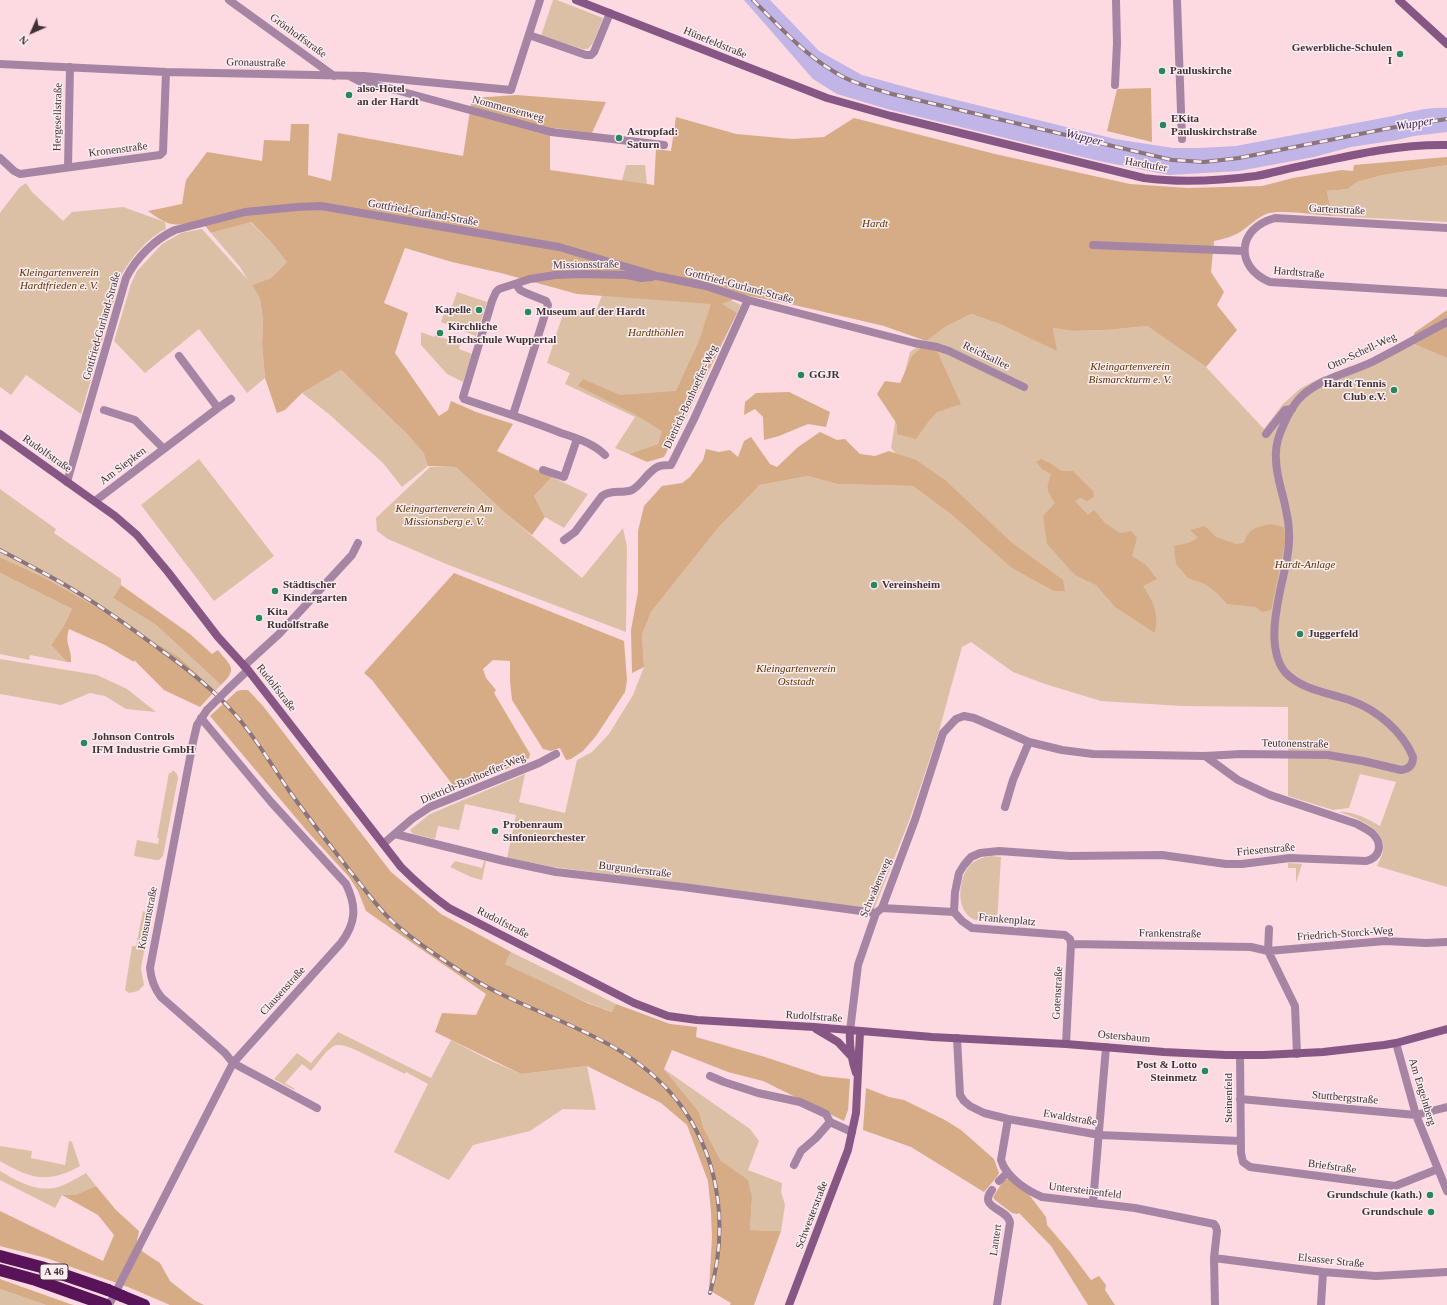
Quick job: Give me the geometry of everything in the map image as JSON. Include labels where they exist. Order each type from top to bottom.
[{"type":"highway","name":"A 46","points":[[0,1256],[41,1267],[108,1290],[144,1305]]},
{"type":"highway","name":"A 46","points":[[0,1270],[36,1280],[106,1304]]},
{"type":"street","name":"Grönhoffstraße","points":[[229,0],[334,76]]},
{"type":"street","points":[[540,0],[529,36],[586,56],[591,55],[594,52],[610,13]]},
{"type":"street","name":"Hünefeldstraße","points":[[576,0],[827,98],[846,104]]},
{"type":"street","points":[[1116,0],[1116,85]]},
{"type":"street","points":[[1177,0],[1182,139]]},
{"type":"street","points":[[1399,0],[1447,44]]},
{"type":"street","name":"Gronaustraße","points":[[3,64],[166,72],[364,76],[511,90],[529,36]]},
{"type":"street","points":[[0,72],[3,64]]},
{"type":"street","name":"Hergesellstraße","points":[[68,168],[70,67]]},
{"type":"street","name":"Kronenstraße","points":[[0,158],[14,171],[20,174],[160,156],[163,152],[166,72]]},
{"type":"street","name":"Nommensenweg","points":[[350,76],[360,82],[551,132],[664,145]]},
{"type":"street","name":"Hardtufer","points":[[846,104],[1099,168],[1144,178],[1166,181],[1202,181],[1256,175],[1385,149],[1447,144]]},
{"type":"street","name":"Gottfried-Gurland-Straße","points":[[68,482],[126,278],[130,270],[138,260],[166,234],[175,230],[245,212],[321,206],[559,247],[657,276],[706,286],[748,300],[914,343],[937,346]]},
{"type":"street","name":"Gartenstraße","points":[[1244,251],[1245,243],[1249,235],[1262,223],[1275,218],[1447,228]]},
{"type":"street","points":[[1093,246],[1244,251]]},
{"type":"street","name":"Hardtstraße","points":[[1244,251],[1248,264],[1256,275],[1270,282],[1447,294]]},
{"type":"street","name":"Missionsstraße","points":[[605,455],[599,449],[577,439],[513,415],[464,399],[463,397],[489,312],[496,292],[499,289],[530,279],[556,275],[627,275],[641,278],[657,276]]},
{"type":"street","points":[[513,415],[548,305],[546,301],[520,290],[516,284]]},
{"type":"street","name":"Dietrich-Bonhoeffer-Weg","points":[[564,540],[575,532],[602,496],[607,492],[628,491],[634,489],[652,470],[660,466],[671,465],[694,419],[748,300]]},
{"type":"street","name":"Otto-Schell-Weg","points":[[1280,596],[1288,552],[1289,536],[1286,510],[1279,481],[1276,456],[1281,430],[1292,408],[1306,393],[1324,381],[1373,362],[1447,322]]},
{"type":"street","name":"Reichsallee","points":[[937,346],[1024,387]]},
{"type":"street","points":[[179,356],[218,408]]},
{"type":"street","name":"Am Siepken","points":[[95,501],[231,399]]},
{"type":"street","name":"Otto-Schell-Weg","points":[[1266,434],[1285,410],[1292,408]]},
{"type":"street","name":"Am Siepken","points":[[104,410],[135,420],[164,449]]},
{"type":"street","name":"Rudolfstraße","points":[[0,434],[95,501],[137,535],[168,572],[218,637],[246,668],[401,867],[432,896],[449,908],[634,1003],[668,1016],[697,1020],[814,1027],[850,1031]]},
{"type":"street","points":[[543,470],[564,477],[577,439]]},
{"type":"street","name":"Rudolfstraße","points":[[246,668],[352,555],[358,543]]},
{"type":"street","name":"Teutonenstraße","points":[[943,733],[956,719],[964,716],[974,718],[1029,742],[1062,750],[1093,754],[1205,756],[1241,754],[1328,755],[1351,758],[1401,770],[1408,769],[1413,762],[1411,753],[1403,740],[1375,712],[1352,701],[1304,685],[1284,671],[1276,656],[1274,645],[1274,633],[1280,596]]},
{"type":"street","name":"Konsumstraße","points":[[246,668],[207,710],[198,725],[193,742],[150,968],[151,979],[154,988],[161,997],[225,1053],[233,1063],[317,1108]]},
{"type":"street","name":"Clausenstraße","points":[[106,1304],[233,1063],[341,943],[351,926],[354,908],[353,900],[346,884],[271,802],[201,718]]},
{"type":"street","name":"Schwabenweg","points":[[850,1031],[858,965],[915,820],[943,733]]},
{"type":"street","points":[[1005,807],[1013,780],[1029,742]]},
{"type":"street","name":"Dietrich-Bonhoeffer-Weg","points":[[382,844],[412,819],[430,807],[556,754]]},
{"type":"street","name":"Friesenstraße","points":[[954,912],[954,892],[959,873],[971,857],[980,853],[999,851],[1070,856],[1162,855],[1226,864],[1242,864],[1290,858],[1374,860],[1379,848],[1377,839],[1367,829],[1357,824],[1270,795],[1238,780],[1205,756]]},
{"type":"street","name":"Burgunderstraße","points":[[395,834],[548,871],[879,911],[954,912]]},
{"type":"street","name":"Frankenplatz","points":[[954,912],[962,921],[972,928],[1065,935],[1070,939],[1071,944]]},
{"type":"street","points":[[1269,928],[1268,951],[1295,1006],[1297,1054]]},
{"type":"street","name":"Friedrich-Storck-Weg","points":[[1268,951],[1385,941],[1426,943],[1447,942]]},
{"type":"street","name":"Frankenstraße","points":[[1071,944],[1251,947],[1268,951]]},
{"type":"street","name":"Gotenstraße","points":[[1066,1044],[1071,944]]},
{"type":"street","points":[[814,1027],[838,1042],[850,1055]]},
{"type":"street","name":"Ostersbaum","points":[[850,1031],[1240,1056],[1297,1054],[1396,1044],[1447,1030]]},
{"type":"street","name":"Schwesterstraße","points":[[850,1031],[850,1055],[858,1080]]},
{"type":"street","name":"Schwesterstraße","points":[[789,1305],[846,1156],[856,1113],[860,1032]]},
{"type":"street","name":"Ewaldstraße","points":[[957,1038],[960,1095],[970,1106],[984,1113],[1008,1119],[1100,1135],[1240,1141]]},
{"type":"street","name":"Am Engelnberg","points":[[1396,1044],[1416,1116],[1447,1191]]},
{"type":"street","points":[[1093,1203],[1100,1135],[1106,1047]]},
{"type":"street","name":"Steinenfeld","points":[[1240,1056],[1240,1141]]},
{"type":"street","points":[[710,1076],[758,1093],[800,1102],[826,1114],[830,1122],[852,1132]]},
{"type":"street","name":"Stuttbergstraße","points":[[1240,1099],[1416,1116],[1447,1107]]},
{"type":"street","points":[[999,1180],[1007,1173],[1001,1160],[1008,1119]]},
{"type":"street","points":[[794,1165],[801,1151],[816,1138],[830,1122]]},
{"type":"street","name":"Briefstraße","points":[[1240,1141],[1241,1158],[1246,1165],[1250,1167],[1395,1186],[1438,1169]]},
{"type":"street","name":"Untersteinenfeld","points":[[1007,1173],[1029,1190],[1042,1197],[1135,1208],[1214,1224],[1217,1231],[1214,1258]]},
{"type":"street","name":"Lantert","points":[[992,1190],[988,1197],[988,1201],[1010,1220],[997,1305]]},
{"type":"street","points":[[1214,1258],[1216,1305]]},
{"type":"street","name":"Elsasser Straße","points":[[1214,1258],[1323,1272],[1376,1276],[1447,1272]]},
{"type":"street","points":[[1321,1302],[1323,1272]]},
{"type":"green space","points":[[553,0],[557,0],[603,18],[593,43],[588,49],[583,49],[541,36]]},
{"type":"green space","points":[[1151,88],[1152,142],[1107,131],[1117,89]]},
{"type":"green space","name":"Hardt","points":[[517,95],[606,102],[592,133],[555,128],[550,136],[550,170],[654,185],[656,149],[671,151],[676,117],[736,134],[792,139],[824,137],[854,118],[995,154],[1130,184],[1188,188],[1262,186],[1293,178],[1342,170],[1353,171],[1354,165],[1447,157],[1447,165],[1383,175],[1357,182],[1348,189],[1327,191],[1332,216],[1289,212],[1266,214],[1237,234],[1214,241],[1211,272],[1224,292],[1217,305],[1237,330],[1206,367],[1147,326],[1107,330],[1072,331],[1053,328],[1057,351],[1000,324],[971,314],[945,327],[926,341],[884,326],[744,295],[722,304],[737,313],[664,457],[647,462],[629,454],[658,444],[662,431],[636,415],[578,386],[583,379],[620,395],[676,391],[699,341],[711,304],[577,294],[501,273],[452,262],[405,248],[384,303],[408,313],[395,353],[439,416],[448,410],[451,401],[476,412],[513,424],[497,451],[552,477],[534,496],[545,517],[532,535],[505,513],[456,467],[428,466],[424,453],[409,436],[341,370],[302,393],[285,410],[277,413],[265,378],[262,344],[263,320],[260,299],[252,285],[271,278],[287,262],[270,241],[251,222],[211,233],[201,221],[178,225],[168,223],[148,211],[182,204],[186,180],[207,152],[262,161],[264,140],[290,141],[291,124],[309,124],[308,175],[331,181],[338,133],[463,156],[472,98]]},
{"type":"green space","name":"Hardthöhlen","points":[[626,165],[645,165],[648,193],[720,295],[741,305],[677,437],[659,428],[663,431],[658,444],[629,454],[615,448],[635,417],[565,384],[570,373],[547,363],[565,308],[595,313],[614,266],[619,192]]},
{"type":"green space","points":[[1447,165],[1447,222],[1332,216],[1327,191],[1348,189],[1357,182],[1383,175]]},
{"type":"green space","name":"Kleingartenverein Hardtfrieden e. V.","points":[[26,183],[32,192],[63,221],[72,212],[123,207],[165,222],[166,229],[152,238],[140,249],[121,276],[81,414],[26,375],[11,395],[0,387],[0,213],[19,188]]},
{"type":"green space","name":"Kleingartenverein Hardtfrieden e. V.","points":[[250,222],[270,241],[287,262],[271,278],[252,285],[260,299],[263,320],[262,344],[265,378],[247,393],[199,329],[145,373],[114,341],[131,284],[137,271],[162,244],[181,233],[202,229],[248,280],[240,267],[211,233]]},
{"type":"green space","points":[[457,292],[487,302],[476,336],[441,322],[446,307],[451,309]]},
{"type":"green space","points":[[1447,310],[1447,358],[1414,344],[1414,333]]},
{"type":"green space","points":[[971,314],[1000,324],[1056,350],[1053,328],[1072,331],[1107,330],[1147,326],[1206,367],[1264,429],[1283,404],[1301,388],[1324,376],[1331,383],[1414,344],[1447,358],[1447,887],[1377,866],[1383,851],[1383,843],[1380,836],[1369,825],[1354,817],[1339,812],[1355,814],[1380,826],[1396,782],[1360,774],[1349,808],[1333,810],[1288,796],[1288,707],[1182,706],[1101,701],[1045,684],[1013,672],[971,642],[962,647],[939,731],[909,821],[874,909],[554,867],[507,858],[516,815],[465,804],[459,830],[438,826],[435,839],[413,834],[410,830],[430,814],[525,774],[519,802],[565,813],[577,760],[592,752],[609,734],[633,695],[644,667],[642,635],[651,612],[718,528],[760,485],[808,476],[837,484],[913,486],[953,516],[980,540],[937,500],[891,448],[900,391],[910,352],[945,327]]},
{"type":"green space","points":[[421,332],[434,337],[435,335],[460,344],[459,349],[472,354],[463,382],[447,374],[421,345]]},
{"type":"green space","points":[[921,348],[936,349],[961,404],[937,412],[916,439],[897,434],[897,424],[877,394],[885,381],[900,383],[912,356]]},
{"type":"green space","points":[[341,370],[425,453],[428,466],[402,487],[383,463],[330,415],[302,393]]},
{"type":"green space","points":[[789,392],[830,412],[826,427],[808,424],[779,436],[764,440],[763,417],[755,409],[744,415],[745,402],[756,393]]},
{"type":"green space","points":[[820,432],[837,440],[845,439],[860,454],[875,456],[889,451],[916,460],[945,480],[1011,542],[1063,580],[1065,591],[1054,591],[1012,568],[953,516],[913,486],[837,484],[808,476],[760,485],[718,528],[651,612],[642,635],[644,667],[632,673],[631,630],[638,592],[638,531],[644,506],[662,486],[682,483],[690,477],[703,460],[706,449],[719,452],[730,450],[738,457],[744,441],[751,437],[770,464],[777,467],[798,447]]},
{"type":"green space","points":[[199,459],[274,556],[214,601],[141,505]]},
{"type":"green space","points":[[1041,459],[1050,463],[1061,471],[1073,471],[1093,491],[1094,497],[1087,501],[1080,498],[1075,501],[1088,515],[1094,510],[1105,523],[1120,533],[1131,531],[1137,538],[1132,556],[1146,565],[1157,579],[1143,586],[1155,608],[1155,633],[1115,607],[1096,585],[1075,575],[1047,544],[1043,516],[1055,503],[1048,489],[1051,474],[1042,469],[1036,462]]},
{"type":"green space","name":"Kleingartenverein Am Missionsberg e. V.","points":[[430,467],[456,467],[505,513],[582,578],[623,528],[627,547],[626,632],[451,566],[388,539],[377,531],[376,518]]},
{"type":"green space","points":[[552,477],[588,494],[564,528],[545,517],[534,496]]},
{"type":"green space","points":[[0,489],[56,529],[54,533],[121,579],[121,585],[113,598],[156,625],[221,685],[215,691],[198,675],[93,605],[45,578],[0,557]]},
{"type":"green space","points":[[1270,524],[1283,527],[1286,539],[1271,610],[1262,612],[1256,607],[1227,604],[1217,593],[1205,584],[1188,578],[1176,564],[1174,546],[1188,543],[1198,538],[1190,530],[1205,526],[1216,537],[1236,544],[1244,543],[1248,534],[1253,529]]},
{"type":"green space","points":[[0,557],[45,578],[93,605],[180,658],[215,691],[200,707],[164,690],[134,660],[134,662],[105,645],[69,629],[67,639],[71,662],[67,662],[51,645],[63,627],[72,609],[0,573]]},
{"type":"green space","points":[[0,573],[72,609],[63,627],[51,645],[67,662],[30,655],[29,660],[0,654]]},
{"type":"green space","points":[[454,573],[624,641],[627,680],[625,692],[596,736],[583,751],[571,759],[566,760],[560,748],[551,751],[543,749],[512,700],[510,661],[493,660],[483,669],[486,678],[496,690],[494,693],[530,754],[529,758],[526,761],[456,789],[372,680],[364,673]]},
{"type":"green space","points":[[121,585],[190,634],[212,654],[218,650],[231,667],[230,675],[227,679],[221,685],[156,625],[113,598]]},
{"type":"green space","points":[[0,659],[97,675],[127,689],[156,712],[126,709],[105,696],[90,693],[61,705],[0,694]]},
{"type":"green space","points":[[248,690],[263,706],[391,872],[441,914],[511,952],[505,964],[587,1003],[612,1012],[616,1004],[670,1024],[697,1027],[696,1037],[765,1057],[822,1076],[850,1079],[848,1110],[844,1121],[763,1081],[728,1072],[672,1050],[664,1069],[699,1112],[704,1129],[721,1161],[748,1180],[752,1198],[750,1230],[781,1231],[754,1305],[730,1305],[731,1303],[709,1290],[712,1237],[708,1181],[687,1125],[661,1103],[587,1066],[521,1074],[435,1032],[442,1013],[476,1015],[486,994],[366,911],[358,891],[349,877],[307,831],[210,716],[237,691]]},
{"type":"green space","points":[[173,770],[177,774],[178,778],[163,856],[159,860],[156,860],[134,856],[137,840],[158,844],[159,838],[157,838],[169,773]]},
{"type":"green space","points":[[991,856],[1001,857],[997,923],[983,922],[970,917],[962,906],[960,891],[961,883],[967,869],[971,864]]},
{"type":"green space","points":[[455,861],[482,868],[484,861],[486,861],[482,880],[471,877],[450,867]]},
{"type":"green space","points":[[1288,863],[1302,864],[1296,883],[1296,868],[1288,868]]},
{"type":"green space","points":[[143,911],[149,914],[151,918],[141,969],[144,985],[138,991],[129,993],[125,990],[132,946],[136,946]]},
{"type":"green space","points":[[511,952],[616,1004],[613,1012],[558,990],[505,964]]},
{"type":"green space","points":[[338,1032],[431,1078],[451,1040],[489,1060],[521,1074],[587,1066],[596,1110],[563,1109],[530,1131],[473,1145],[449,1180],[394,1152],[428,1084],[406,1072],[405,1074],[357,1051],[338,1045],[334,1046],[328,1051],[311,1071],[302,1064],[285,1083],[295,1089],[294,1090],[274,1079],[297,1053],[311,1063]]},
{"type":"green space","points":[[664,1069],[750,1129],[759,1141],[748,1170],[782,1183],[781,1192],[785,1205],[781,1231],[750,1230],[752,1198],[721,1161],[704,1129],[699,1112]]},
{"type":"green space","points":[[866,1088],[889,1097],[904,1100],[945,1120],[961,1130],[994,1159],[999,1173],[996,1178],[984,1192],[911,1147],[863,1130]]},
{"type":"green space","points":[[69,1141],[72,1142],[80,1166],[69,1172],[49,1177],[40,1177],[21,1172],[0,1161],[0,1146],[32,1151],[31,1158],[65,1165]]},
{"type":"green space","points":[[0,1171],[20,1182],[42,1188],[62,1186],[86,1173],[96,1186],[75,1195],[62,1195],[55,1208],[0,1180]]},
{"type":"green space","points":[[1009,1179],[1027,1192],[1046,1217],[1047,1225],[1091,1280],[1099,1276],[1106,1285],[1105,1290],[1115,1305],[1088,1305],[1051,1246],[1019,1213],[1012,1213],[995,1200],[993,1197],[1004,1180]]},
{"type":"green space","points":[[96,1186],[116,1210],[139,1231],[136,1246],[160,1263],[170,1281],[194,1300],[204,1305],[170,1305],[128,1287],[46,1258],[0,1246],[0,1211],[103,1261],[114,1235],[98,1215],[62,1195],[75,1195]]},
{"type":"green space","points":[[0,1279],[74,1305],[46,1305],[0,1289]]},
{"type":"green space","points":[[0,1289],[46,1305],[0,1305]]},
{"type":"water","name":"Wupper","points":[[744,0],[770,0],[819,51],[862,75],[924,92],[1115,139],[1173,148],[1236,146],[1433,108],[1447,108],[1447,132],[1351,147],[1314,157],[1239,171],[1169,175],[1099,161],[887,109],[837,94],[813,79]]},
{"type":"railway","points":[[753,0],[811,56],[833,71],[854,82],[892,94],[1172,160],[1204,162],[1239,158],[1390,128],[1447,119]]},
{"type":"railway","points":[[0,550],[63,584],[105,610],[178,662],[216,694],[249,731],[297,802],[370,897],[404,932],[445,961],[487,987],[601,1040],[624,1053],[646,1069],[666,1088],[684,1110],[696,1131],[706,1153],[718,1198],[719,1246],[716,1270],[710,1293]]},
{"type":"place","name":"Gewerbliche-Schulen I","points":[[1400,54]]},
{"type":"place","name":"Pauluskirche","points":[[1162,71]]},
{"type":"place","name":"also-Hotel an der Hardt","points":[[349,95]]},
{"type":"place","name":"EKita Pauluskirchstraße","points":[[1163,125]]},
{"type":"place","name":"Astropfad: Saturn","points":[[619,138]]},
{"type":"place","name":"Kapelle","points":[[479,310]]},
{"type":"place","name":"Museum auf der Hardt","points":[[528,312]]},
{"type":"place","name":"Kirchliche Hochschule Wuppertal","points":[[440,333]]},
{"type":"place","name":"GGJR","points":[[801,375]]},
{"type":"place","name":"Hardt Tennis Club e.V.","points":[[1394,390]]},
{"type":"place","name":"Vereinsheim","points":[[874,585]]},
{"type":"place","name":"Städtischer Kindergarten","points":[[275,591]]},
{"type":"place","name":"Kita Rudolfstraße","points":[[259,618]]},
{"type":"place","name":"Juggerfeld","points":[[1300,634]]},
{"type":"place","name":"Johnson Controls IFM Industrie GmbH","points":[[84,743]]},
{"type":"place","name":"Probenraum Sinfonieorchester","points":[[495,831]]},
{"type":"place","name":"Post & Lotto Steinmetz","points":[[1205,1071]]},
{"type":"place","name":"Grundschule (kath.)","points":[[1430,1195]]},
{"type":"place","name":"Grundschule","points":[[1431,1212]]},
{"type":"park label","name":"Kleingartenverein Bismarckturm e. V.","points":[[1130,373]]},
{"type":"park label","name":"Hardt-Anlage","points":[[1305,565]]},
{"type":"park label","name":"Kleingartenverein Oststadt","points":[[796,675]]}]
